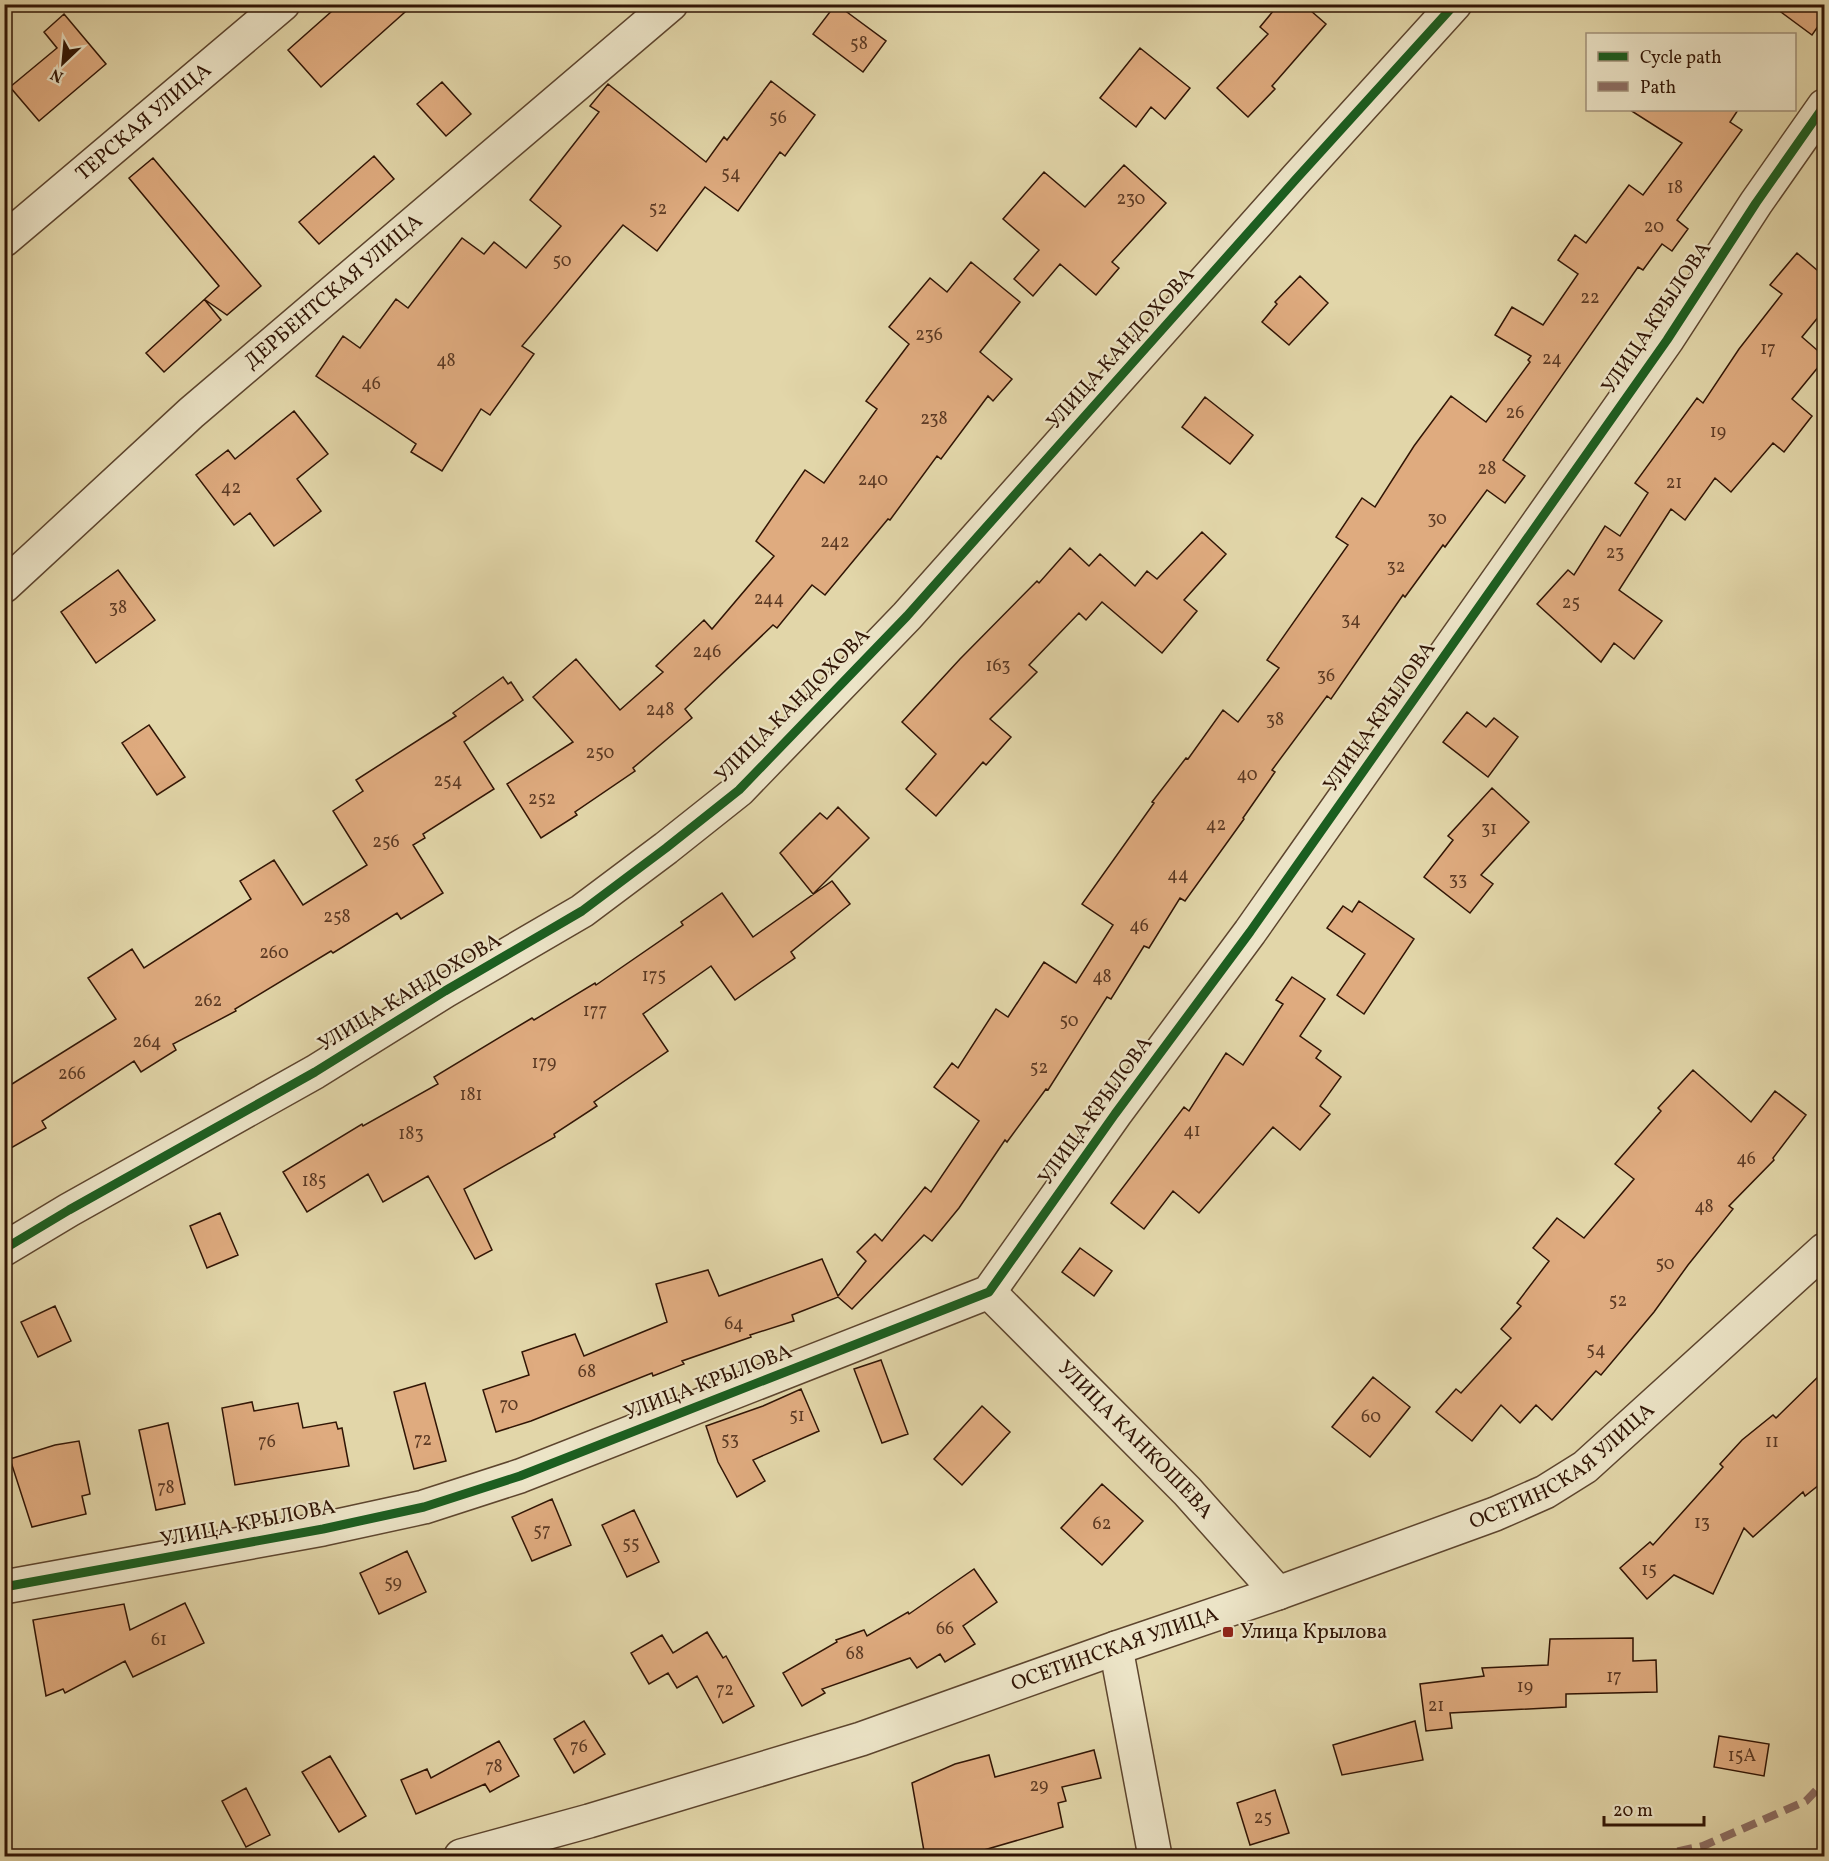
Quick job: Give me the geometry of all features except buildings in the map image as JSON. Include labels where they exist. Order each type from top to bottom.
[{"type":"street","name":"ТЕРСКАЯ УЛИЦА","points":[[4,240],[283,4]]},
{"type":"street","name":"ДЕРБЕНТСКАЯ УЛИЦА","points":[[4,586],[191,412],[671,4]]},
{"type":"street","name":"УЛИЦА КАНДОХОВА","points":[[4,1249],[315,1072],[445,991],[582,910],[739,790],[907,616],[1455,4]]},
{"type":"street","name":"УЛИЦА КРЫЛОВА","points":[[4,1587],[323,1529],[424,1507],[520,1476],[989,1292],[1115,1114],[1250,933],[1660,350],[1755,203],[1824,106]]},
{"type":"street","name":"ОСЕТИНСКАЯ УЛИЦА","points":[[461,1857],[861,1740],[1116,1648],[1278,1593],[1495,1514],[1545,1492],[1585,1467],[1824,1250]]},
{"type":"street","name":"УЛИЦА КАНКОШЕВА","points":[[989,1292],[1186,1491],[1278,1593]]},
{"type":"street","points":[[1116,1648],[1155,1857]]},
{"type":"marked path","points":[[1655,1856],[1703,1846],[1806,1801],[1824,1782]]},
{"type":"cycle path","points":[[4,1249],[315,1072],[445,991],[582,911],[739,790],[907,616],[1455,4]]},
{"type":"cycle path","points":[[4,1587],[323,1529],[424,1507],[520,1476],[989,1292],[1115,1114],[1250,932],[1667,340],[1756,203],[1824,106]]},
{"type":"place","name":"Улица Крылова","points":[[1228,1632]]}]
